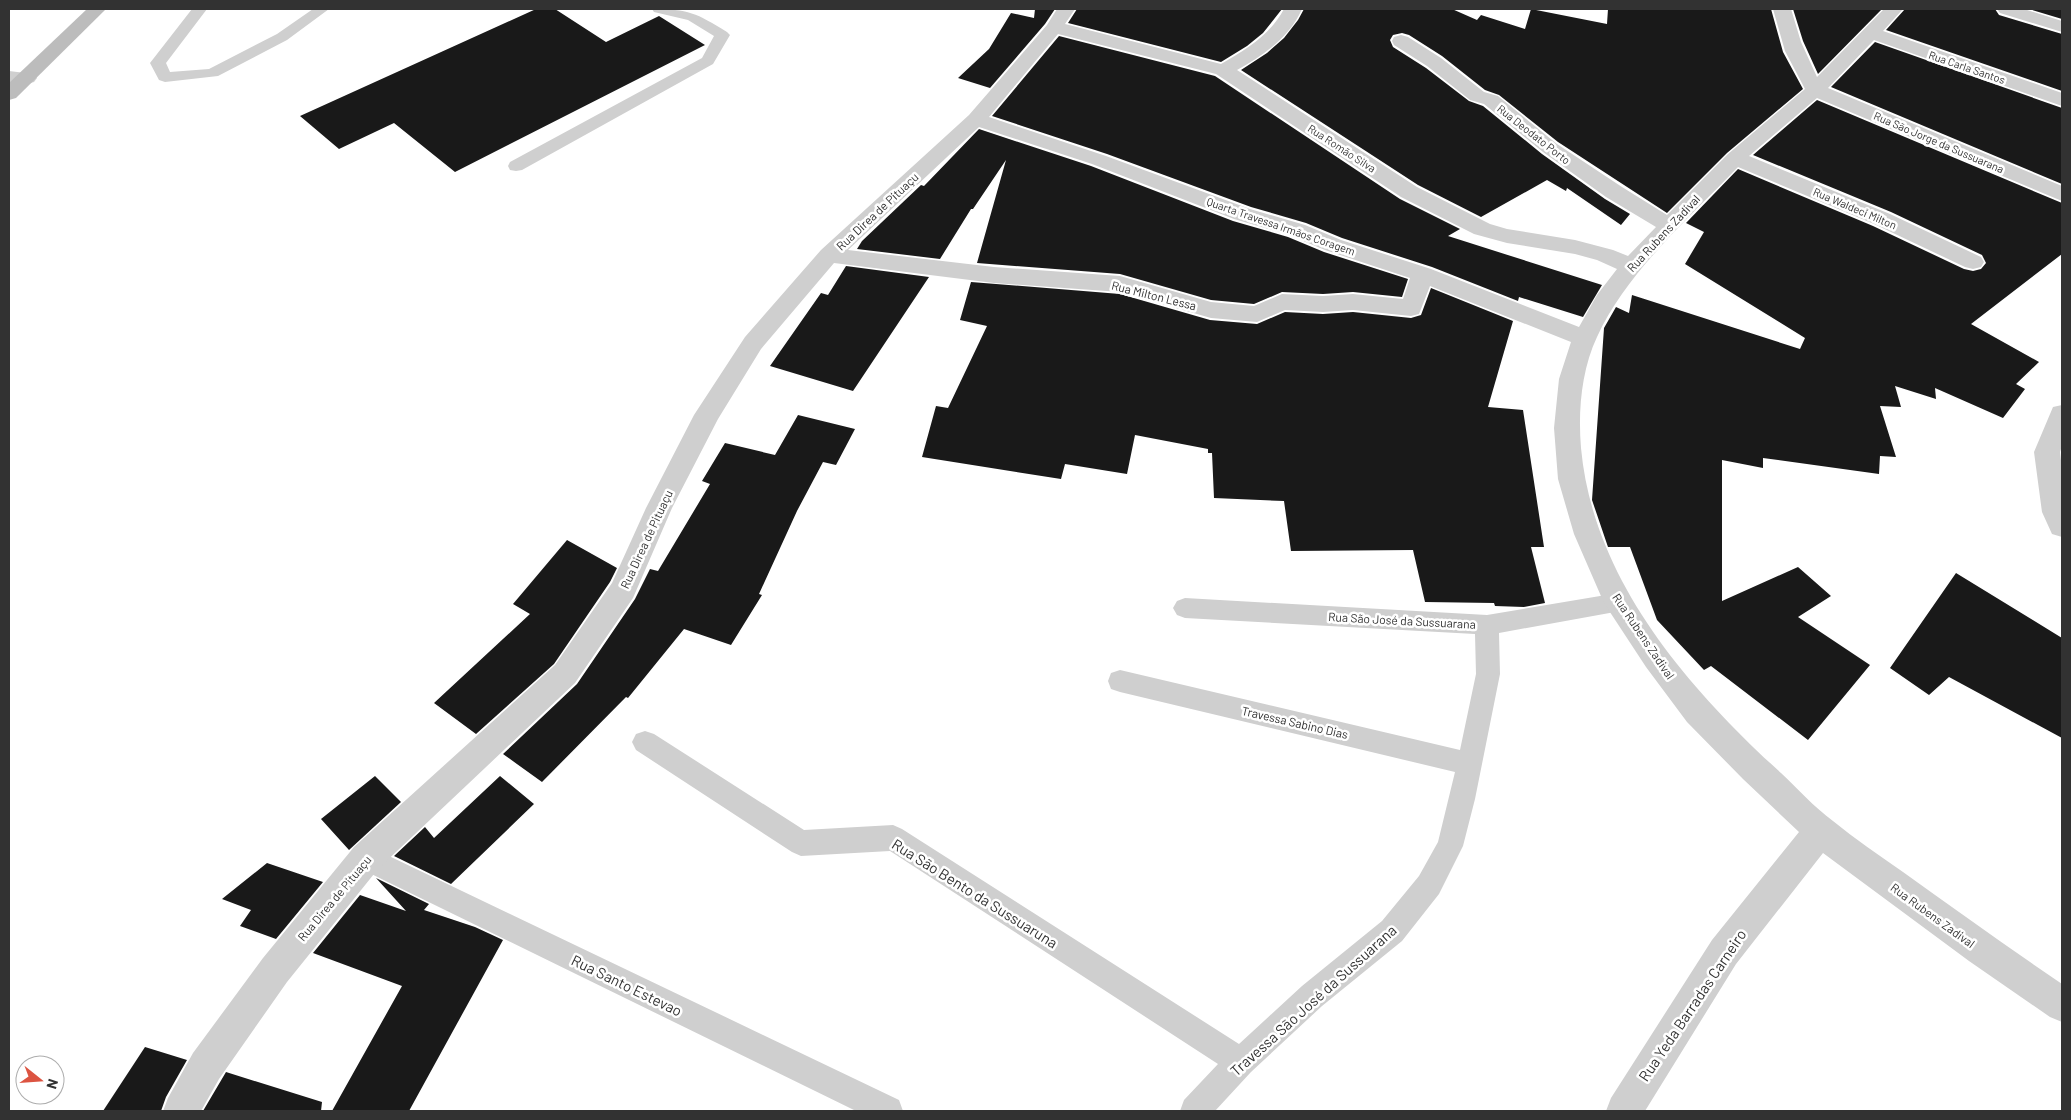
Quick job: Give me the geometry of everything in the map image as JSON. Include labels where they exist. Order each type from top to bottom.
[{"type":"main road","points":[[9,94],[18,77],[98,9]]},
{"type":"street","points":[[1223,70],[1263,48],[1276,36],[1293,9]]},
{"type":"street","points":[[1782,9],[1789,40],[1799,64],[1815,90]]},
{"type":"street","name":"Rua Rubens Zadival","points":[[1894,9],[1815,90],[1735,158],[1631,266],[1605,302],[1584,338],[1571,379],[1567,428],[1572,479],[1588,534],[1618,603],[1656,658],[1698,712],[1754,770],[1820,831],[1925,909],[2062,1005]]},
{"type":"street","points":[[2006,9],[2062,27]]},
{"type":"street","name":"Rua Romão Silva","points":[[1060,18],[1071,31],[1223,70],[1409,192],[1482,229],[1507,236],[1575,247],[1605,255],[1631,266]]},
{"type":"street","name":"Rua Direa de Pituaçu","points":[[181,1111],[206,1066],[276,970],[366,858],[565,674],[623,590],[659,508],[712,407],[753,343],[829,255],[976,119],[1060,18]]},
{"type":"street","name":"Rua Carla Santos","points":[[1871,33],[2062,100]]},
{"type":"street","name":"Rua Deodato Porto","points":[[1400,41],[1434,62],[1477,96],[1491,100],[1550,148],[1614,192],[1669,226]]},
{"type":"street","name":"Rua São Jorge da Sussuarana","points":[[1815,90],[2062,194]]},
{"type":"street","name":"Quarta Travessa Irmãos Coragem","points":[[976,119],[1099,160],[1242,214],[1297,230],[1333,245],[1422,274],[1584,338]]},
{"type":"street","name":"Rua Waldeci Milton","points":[[1735,158],[1882,219],[1973,262]]},
{"type":"street","name":"Rua Milton Lessa","points":[[829,255],[994,275],[1120,284],[1211,310],[1257,314],[1282,302],[1323,304],[1353,302],[1411,308],[1422,274]]},
{"type":"street","points":[[2062,414],[2047,452],[2055,512],[2062,526]]},
{"type":"street","name":"Rua Yeda Barradas Carneiro","points":[[1624,1111],[1724,952],[1820,831]]},
{"type":"lane","points":[[200,9],[158,63],[165,78],[212,74],[282,37],[322,9]]},
{"type":"lane","points":[[516,166],[708,61],[722,34],[693,17],[659,9]]},
{"type":"lane","name":"Rua São José da Sussuarana","points":[[1185,608],[1487,625],[1618,603]]},
{"type":"lane","name":"Travessa São José da Sussuarana","points":[[1195,1111],[1241,1062],[1312,996],[1392,931],[1429,885],[1450,846],[1470,764],[1488,674],[1487,625]]},
{"type":"lane","name":"Travessa Sabino Dias","points":[[1120,681],[1470,764]]},
{"type":"lane","name":"Rua São Bento da Sussuaruna","points":[[645,742],[801,843],[893,838],[1241,1062]]},
{"type":"lane","name":"Rua Santo Estevao","points":[[366,858],[888,1111]]},
{"type":"building","points":[[536,9],[555,9],[606,42],[659,16],[705,45],[455,172],[394,123],[339,149],[300,116]]},
{"type":"building","points":[[1035,9],[1055,9],[1045,24],[990,88],[958,78],[989,49],[1011,13],[1034,18]]},
{"type":"building","points":[[1077,9],[1282,9],[1263,33],[1247,46],[1221,62],[1068,23]]},
{"type":"building","points":[[1304,9],[1452,9],[1477,20],[1481,15],[1525,29],[1531,9],[1607,24],[1608,9],[1771,9],[1783,52],[1803,89],[1727,153],[1667,213],[1558,142],[1499,95],[1485,90],[1442,56],[1409,35],[1402,33],[1393,35],[1390,40],[1393,47],[1426,68],[1469,101],[1483,106],[1542,154],[1605,199],[1630,214],[1621,225],[1567,188],[1566,191],[1547,180],[1481,217],[1418,185],[1241,70],[1267,53],[1284,38]]},
{"type":"building","points":[[1793,9],[1882,9],[1818,74],[1803,41]]},
{"type":"building","points":[[1905,9],[1995,9],[1999,15],[2062,34],[2062,91],[1886,30]]},
{"type":"building","points":[[2029,9],[2062,9],[2062,19]]},
{"type":"building","points":[[1059,36],[1215,76],[1400,199],[1460,229],[1448,236],[1602,285],[1583,317],[1519,297],[1518,301],[1432,267],[1342,238],[1306,223],[1251,207],[1107,154],[992,116]]},
{"type":"building","points":[[1875,42],[2062,108],[2062,184],[1831,87]]},
{"type":"building","points":[[1817,100],[2062,203],[2062,254],[1971,324],[2039,362],[2016,384],[2025,389],[2003,418],[1935,388],[1936,399],[1895,386],[1901,407],[1880,406],[1896,457],[1880,456],[1879,474],[1763,458],[1763,468],[1722,460],[1722,601],[1798,567],[1831,596],[1798,617],[1870,665],[1808,740],[1711,666],[1704,670],[1657,620],[1630,547],[1608,547],[1592,500],[1604,328],[1616,307],[1629,313],[1632,295],[1800,349],[1805,338],[1685,264],[1704,232],[1686,223],[1738,169],[1873,226],[1964,269],[1973,271],[1981,269],[1986,263],[1982,255],[1891,212],[1753,155]]},
{"type":"building","points":[[979,129],[1091,166],[1233,221],[1288,237],[1324,252],[1408,279],[1402,297],[1353,292],[1323,294],[1282,292],[1254,304],[1211,300],[1120,274],[977,263],[1006,160],[973,209],[971,209],[940,259],[857,249],[862,241],[921,185],[924,186]]},
{"type":"building","points":[[846,266],[929,277],[853,391],[770,366],[821,293],[828,295]]},
{"type":"building","points":[[971,282],[1120,294],[1210,320],[1257,324],[1285,312],[1323,314],[1353,312],[1411,318],[1421,315],[1431,288],[1513,321],[1488,407],[1523,410],[1544,547],[1531,547],[1545,603],[1524,607],[1495,606],[1494,603],[1425,602],[1413,550],[1291,551],[1284,501],[1214,498],[1212,453],[1208,453],[1208,449],[1135,435],[1127,474],[1065,464],[1061,479],[922,457],[936,406],[948,408],[987,326],[960,320]]},
{"type":"building","points":[[798,415],[855,429],[836,465],[823,462],[797,511],[759,594],[762,595],[731,645],[684,629],[628,698],[626,697],[542,782],[503,754],[577,684],[635,599],[650,569],[658,571],[710,484],[702,481],[725,443],[775,455]]},
{"type":"building","points":[[567,540],[617,568],[610,582],[554,664],[476,734],[434,703],[530,614],[513,604]]},
{"type":"building","points":[[1956,573],[2062,638],[2062,738],[1949,677],[1929,695],[1890,668]]},
{"type":"building","points":[[375,776],[401,802],[349,850],[321,819]]},
{"type":"building","points":[[500,776],[534,804],[451,884],[394,856],[425,827],[434,838]]},
{"type":"building","points":[[267,863],[323,882],[276,939],[240,926],[251,910],[222,899]]},
{"type":"building","points":[[376,878],[429,904],[424,910],[475,927],[503,940],[409,1111],[332,1111],[402,986],[313,953],[360,895],[406,911]]},
{"type":"building","points":[[145,1047],[187,1060],[166,1097],[161,1111],[103,1111]]},
{"type":"building","points":[[226,1072],[322,1102],[321,1111],[203,1111]]}]
